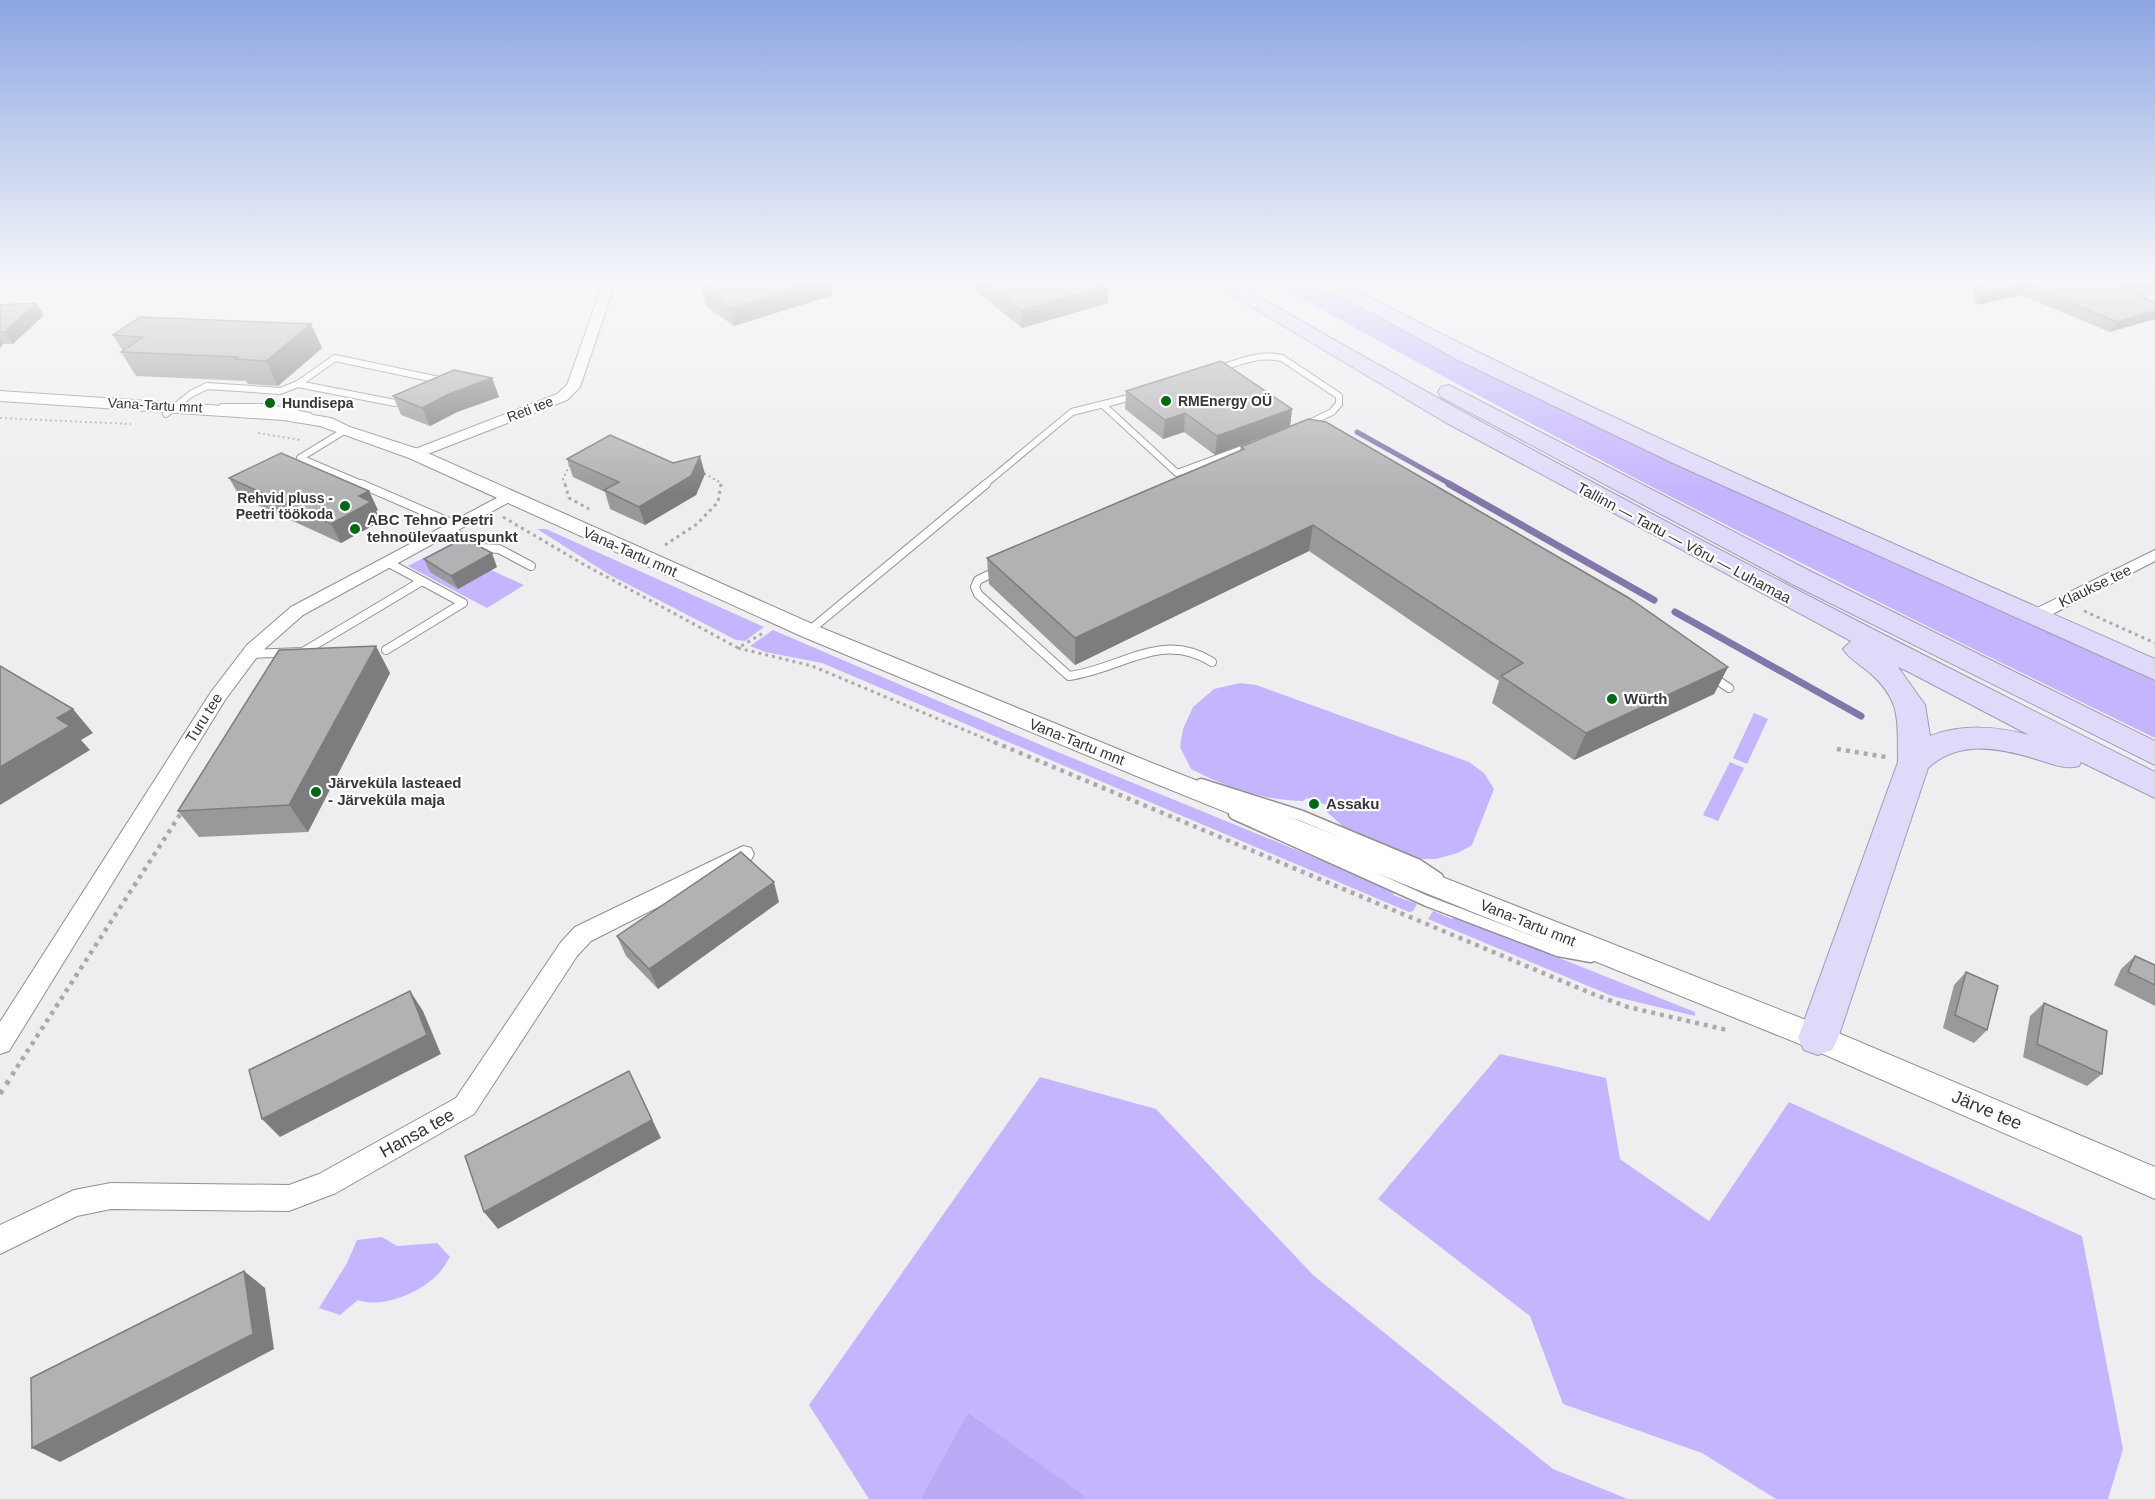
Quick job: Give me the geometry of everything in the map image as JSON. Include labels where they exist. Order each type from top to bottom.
[{"type":"highway","name":"Tallinn — Tartu — Võru — Luhamaa","points":[[1340,353],[1486,438],[1729,568],[2155,786]]},
{"type":"highway","name":"Tallinn — Tartu — Võru — Luhamaa","points":[[1384,353],[1599,472],[2155,754]]},
{"type":"highway","points":[[1459,353],[1681,458],[2155,670]]},
{"type":"highway","points":[[1729,568],[1785,609],[1865,654],[1890,675],[1913,716],[1914,762],[1818,1038]]},
{"type":"highway","points":[[1914,762],[1936,745],[1960,739],[2017,743],[2067,758],[2155,802]]},
{"type":"street","name":"Reti tee","points":[[415,454],[562,397],[573,387],[585,353]]},
{"type":"street","name":"Vana-Tartu mnt","points":[[0,396],[171,410],[344,431]]},
{"type":"street","name":"Vana-Tartu mnt","points":[[0,405],[171,410],[208,408],[325,422],[344,431],[415,454],[780,619],[1143,770],[1818,1038]]},
{"type":"street","name":"Turu tee","points":[[0,1042],[218,696],[247,654],[275,626],[297,611],[508,497]]},
{"type":"street","name":"Klaukse tee","points":[[2035,616],[2155,555]]},
{"type":"street","name":"Hansa tee","points":[[0,1240],[74,1203],[111,1196],[289,1198],[327,1184],[465,1106],[569,949],[584,934],[743,855]]},
{"type":"street","name":"Järve tee","points":[[1818,1038],[2155,1183]]},
{"type":"lane","points":[[1212,371],[1261,355],[1273,355],[1282,358],[1339,396],[1339,404],[1332,412],[1294,429]]},
{"type":"lane","points":[[171,410],[191,394],[207,386],[280,391],[298,384],[335,358],[439,380],[421,389]]},
{"type":"lane","points":[[298,384],[395,403],[412,394]]},
{"type":"lane","points":[[809,631],[1072,412],[1146,393]]},
{"type":"lane","points":[[1104,405],[1177,473],[1263,441]]},
{"type":"lane","points":[[344,431],[300,458],[452,527],[481,548],[499,549],[531,566]]},
{"type":"lane","points":[[386,650],[463,603],[387,562]]},
{"type":"lane","points":[[1008,567],[978,580],[975,587],[978,594],[1070,676],[1090,675],[1161,650],[1179,648],[1196,652],[1212,662]]},
{"type":"lane","points":[[247,654],[303,652],[422,581]]},
{"type":"lane","points":[[1700,669],[1730,688]]},
{"type":"lane","points":[[1143,770],[1272,833],[1427,901],[1558,951],[1639,967]]},
{"type":"path","points":[[0,418],[71,424],[139,424]]},
{"type":"path","points":[[249,432],[306,441]]},
{"type":"path","points":[[569,525],[592,511],[569,498],[563,479],[567,467],[577,456]]},
{"type":"path","points":[[644,559],[697,524],[718,502],[721,483],[707,473],[697,470]]},
{"type":"path","points":[[496,514],[738,648],[812,666],[841,677],[1338,889],[1628,1007],[1704,1023]]},
{"type":"path","points":[[500,521],[508,520]]},
{"type":"path","points":[[2064,602],[2155,643]]},
{"type":"path","points":[[738,648],[780,619]]},
{"type":"path","points":[[1837,749],[1914,762]]},
{"type":"path","points":[[0,1094],[186,804]]},
{"type":"shaded area","points":[[1401,353],[1448,353],[1531,396],[2155,681],[2155,738],[1711,517]]},
{"type":"shaded area","points":[[537,529],[546,529],[764,627],[745,641],[736,640],[610,575]]},
{"type":"shaded area","points":[[458,540],[474,549],[457,589],[491,570],[524,585],[487,608],[408,566]]},
{"type":"shaded area","points":[[773,630],[1048,748],[1394,890],[1393,895],[1417,904],[1413,911],[1409,912],[822,663],[765,652],[750,646]]},
{"type":"shaded area","points":[[1240,683],[1256,685],[1469,762],[1484,773],[1494,789],[1472,845],[1458,853],[1436,859],[1418,859],[1348,831],[1326,811],[1327,805],[1307,798],[1303,801],[1260,796],[1218,782],[1191,769],[1180,747],[1183,729],[1193,707],[1214,689]]},
{"type":"shaded area","points":[[1754,713],[1768,719],[1747,764],[1733,758]]},
{"type":"shaded area","points":[[1730,762],[1744,768],[1718,821],[1703,815]]},
{"type":"shaded area","points":[[1433,911],[1452,919],[1454,916],[1695,1012],[1695,1016],[1612,996],[1428,919]]},
{"type":"shaded area","points":[[1500,1054],[1606,1078],[1620,1159],[1709,1221],[1789,1102],[2082,1236],[2123,1449],[2108,1499],[1776,1499],[1702,1453],[1563,1404],[1530,1316],[1378,1199]]},
{"type":"shaded area","points":[[1040,1077],[1156,1109],[1313,1275],[1553,1469],[1628,1499],[1087,1499],[968,1412],[920,1499],[869,1499],[809,1405]]},
{"type":"shaded area","points":[[382,1237],[397,1246],[437,1243],[450,1257],[440,1272],[429,1282],[399,1298],[378,1302],[358,1300],[340,1315],[319,1308],[347,1263],[357,1240]]},
{"type":"shaded area","points":[[968,1412],[1084,1496],[1087,1499],[920,1499]]},
{"type":"building","points":[[143,353],[276,353],[266,361],[235,359],[238,357]]},
{"type":"building","points":[[1221,361],[1292,409],[1217,436],[1185,413],[1165,420],[1126,391]]},
{"type":"building","points":[[454,370],[492,378],[449,394],[422,408],[393,396]]},
{"type":"building","points":[[1308,419],[1326,422],[1629,598],[1728,667],[1586,733],[1501,676],[1523,663],[1313,525],[1075,638],[987,558],[1244,449],[1241,447]]},
{"type":"building","points":[[610,435],[673,463],[700,456],[691,476],[639,507],[604,490],[619,482],[567,459]]},
{"type":"building","points":[[281,453],[369,491],[359,496],[371,502],[331,524],[229,478]]},
{"type":"building","points":[[464,538],[492,553],[451,576],[424,559]]},
{"type":"building","points":[[376,646],[289,805],[178,811],[279,650]]},
{"type":"building","points":[[0,666],[73,709],[57,718],[70,726],[0,767]]},
{"type":"building","points":[[741,852],[774,882],[649,969],[617,936]]},
{"type":"building","points":[[2135,956],[2155,965],[2155,985],[2128,972]]},
{"type":"building","points":[[1966,972],[1998,986],[1987,1030],[1955,1015]]},
{"type":"building","points":[[410,991],[427,1035],[262,1119],[249,1070]]},
{"type":"building","points":[[2044,1003],[2107,1031],[2102,1074],[2037,1044]]},
{"type":"building","points":[[629,1071],[652,1120],[484,1212],[465,1156]]},
{"type":"building","points":[[244,1271],[253,1334],[32,1448],[31,1378]]},
{"type":"waterway","points":[[1357,432],[1452,485]]},
{"type":"waterway","points":[[1449,484],[1654,600]]},
{"type":"waterway","points":[[1675,612],[1861,716]]},
{"type":"place","name":"RMEnergy OÜ","points":[[1166,401]]},
{"type":"place","name":"Hundisepa","points":[[270,403]]},
{"type":"place","name":"Rehvid pluss - Peetri töökoda","points":[[345,506]]},
{"type":"place","name":"ABC Tehno Peetri tehnoülevaatuspunkt","points":[[355,529]]},
{"type":"place","name":"Würth","points":[[1612,699]]},
{"type":"place","name":"Järveküla lasteaed - Järveküla maja","points":[[316,792]]},
{"type":"place","name":"Assaku","points":[[1314,804]]}]
